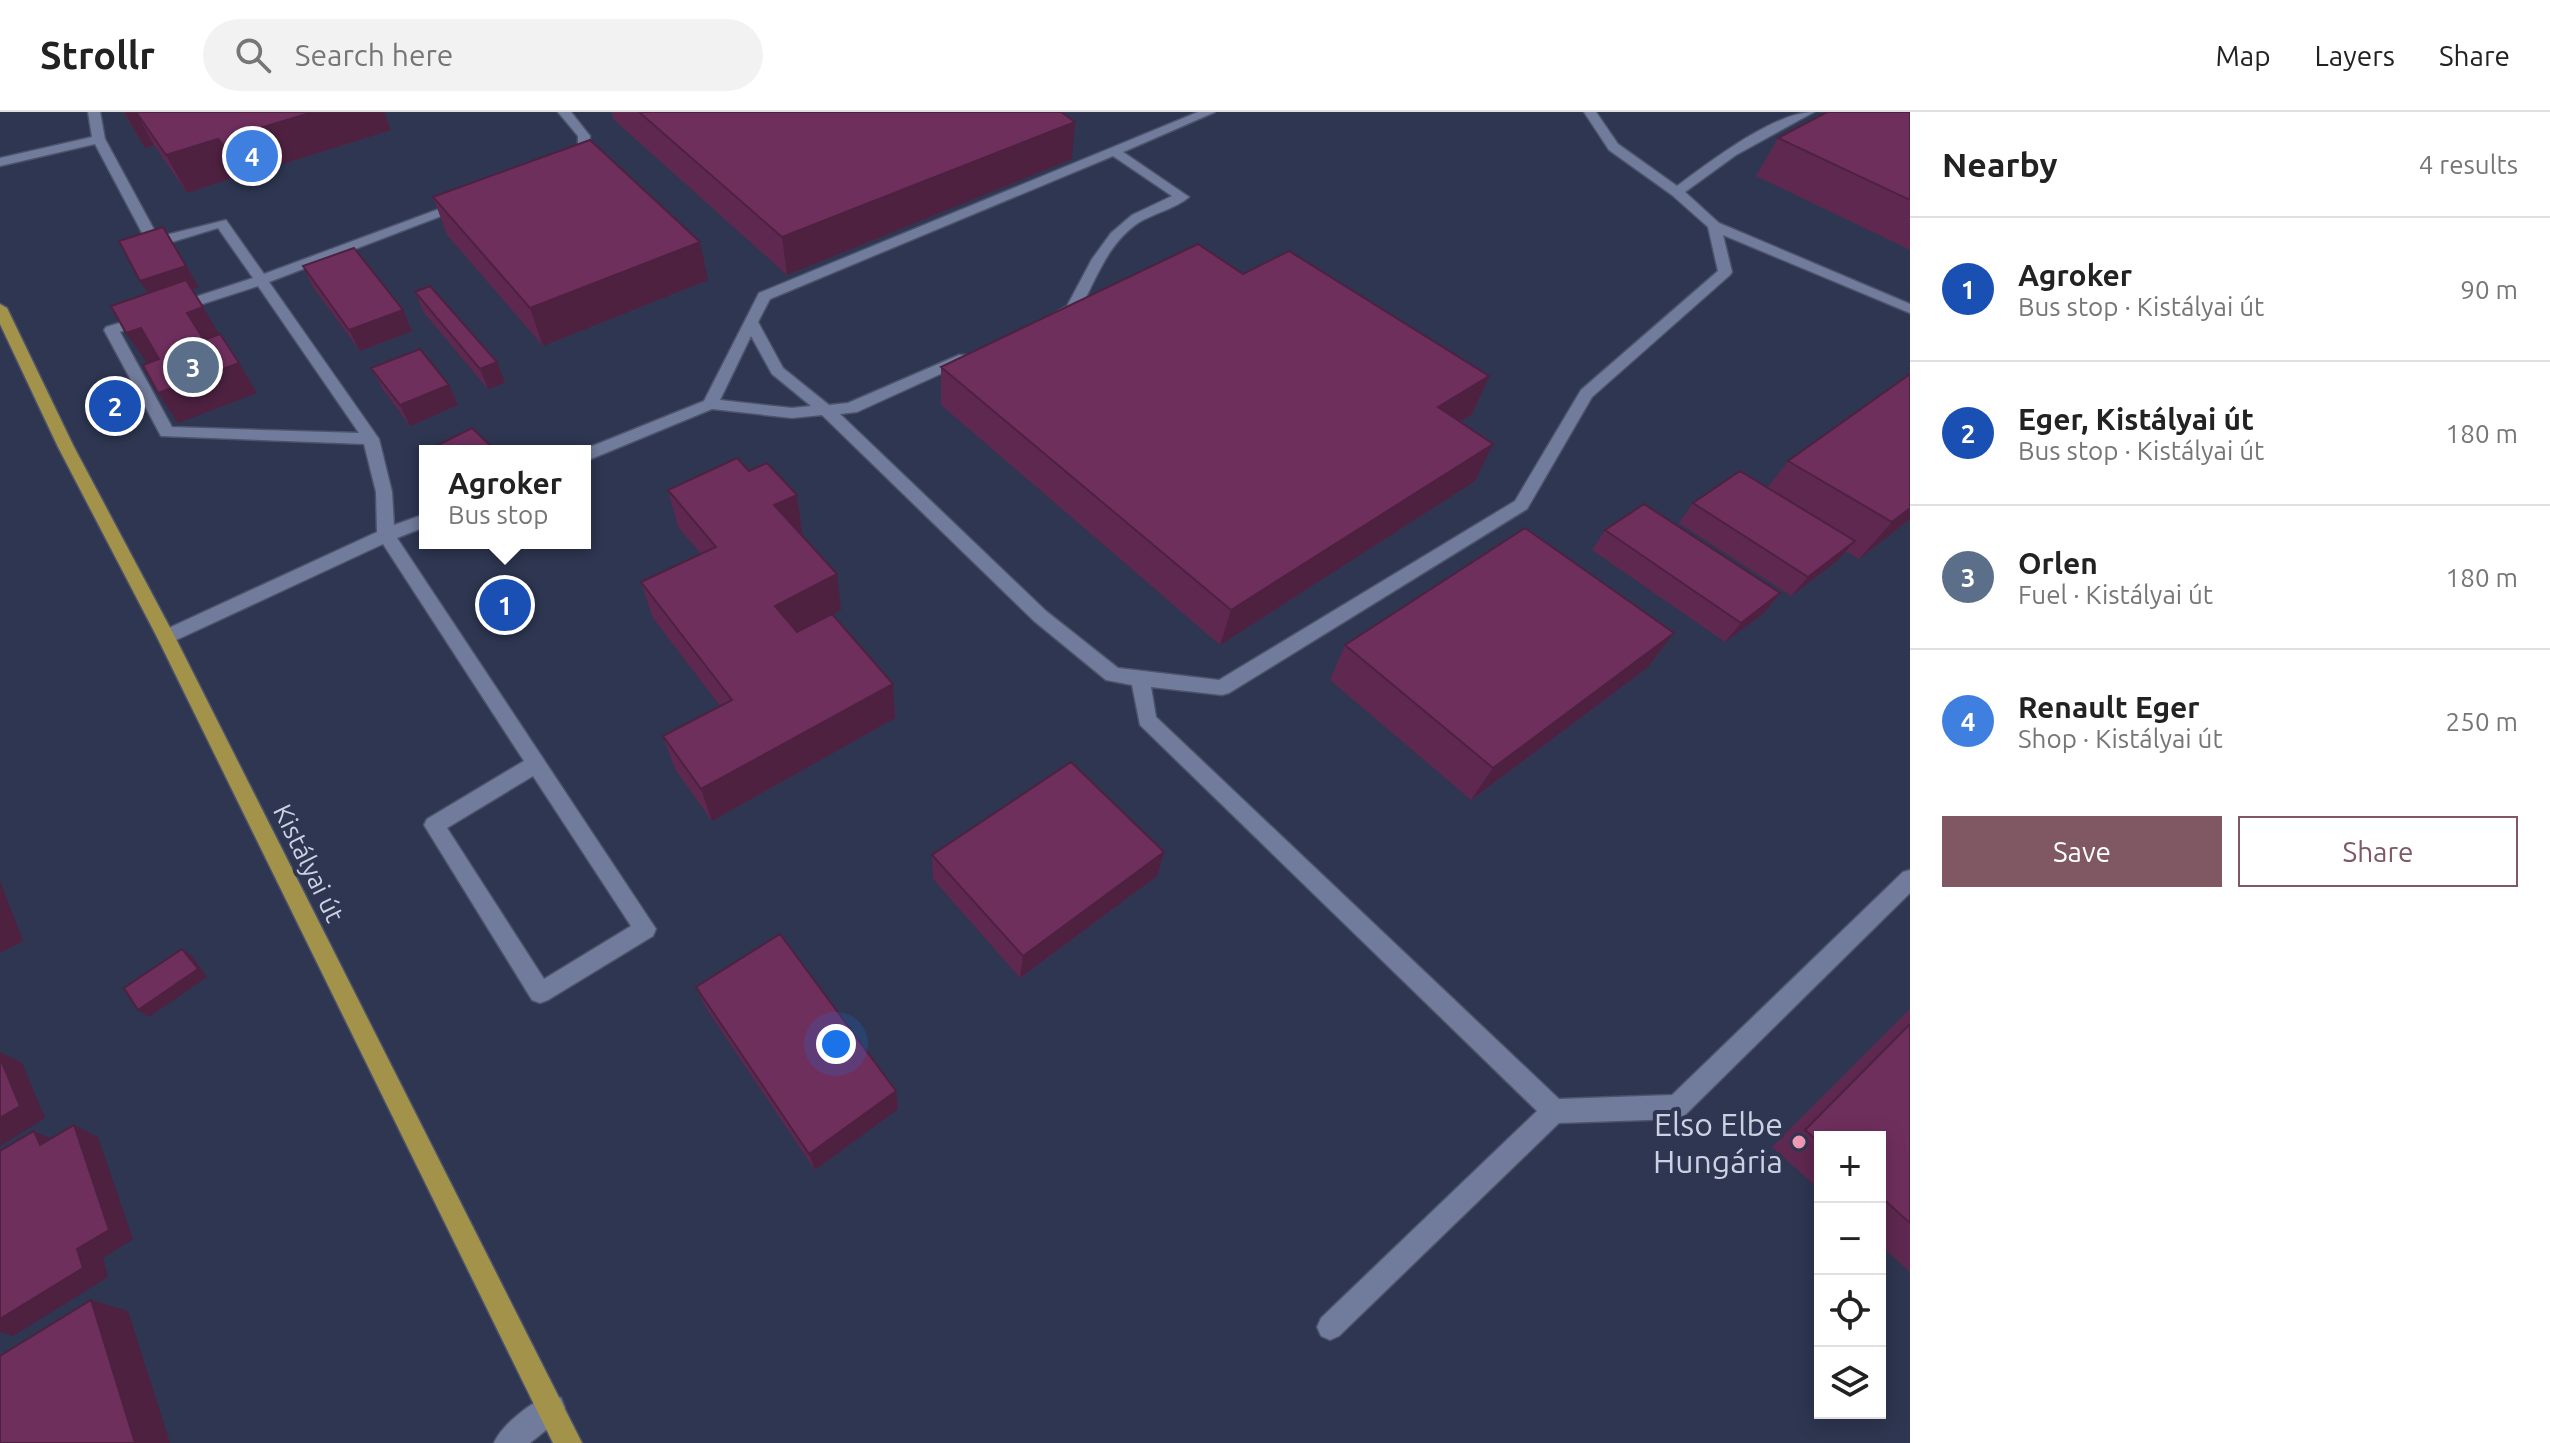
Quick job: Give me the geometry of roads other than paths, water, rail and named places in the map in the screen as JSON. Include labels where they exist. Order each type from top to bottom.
[{"type":"main road","name":"Kistályai út","points":[[0,308],[66,447],[166,637],[568,1443]]},
{"type":"lane","points":[[94,112],[99,139],[154,243],[221,223],[371,439],[384,492],[386,535],[538,763],[645,929],[540,993],[434,825],[538,763]]},
{"type":"lane","points":[[554,171],[584,160],[584,136],[564,112]]},
{"type":"lane","points":[[710,404],[764,296],[1209,112]]},
{"type":"lane","points":[[1590,112],[1613,147],[1677,192],[1714,226],[1910,309]]},
{"type":"lane","points":[[1677,192],[1731,152],[1808,112]]},
{"type":"lane","points":[[0,162],[99,139]]},
{"type":"lane","points":[[1045,321],[1073,309],[1104,253],[1134,219],[1182,197],[1113,151]]},
{"type":"lane","points":[[371,439],[167,432],[111,330],[261,280],[481,198]]},
{"type":"lane","points":[[751,322],[777,371],[826,410],[1040,616],[1113,675],[1222,688],[1521,505],[1586,394],[1725,272],[1714,226]]},
{"type":"lane","points":[[591,453],[710,404],[792,413],[851,408],[976,352]]},
{"type":"lane","points":[[166,637],[419,522]]},
{"type":"lane","points":[[1140,678],[1147,720],[1554,1111]]},
{"type":"lane","points":[[1330,1327],[1554,1111],[1677,1107],[1910,879]]},
{"type":"lane","points":[[508,1443],[551,1408]]},
{"type":"place","name":"Renault Eger","points":[[252,156]]},
{"type":"place","name":"Orlen","points":[[193,367]]},
{"type":"place","name":"Eger, Kistályai út","points":[[115,406]]},
{"type":"place","name":"Agroker","points":[[505,605]]},
{"type":"place","name":"Elso Elbe Hungária","points":[[1799,1142]]}]
